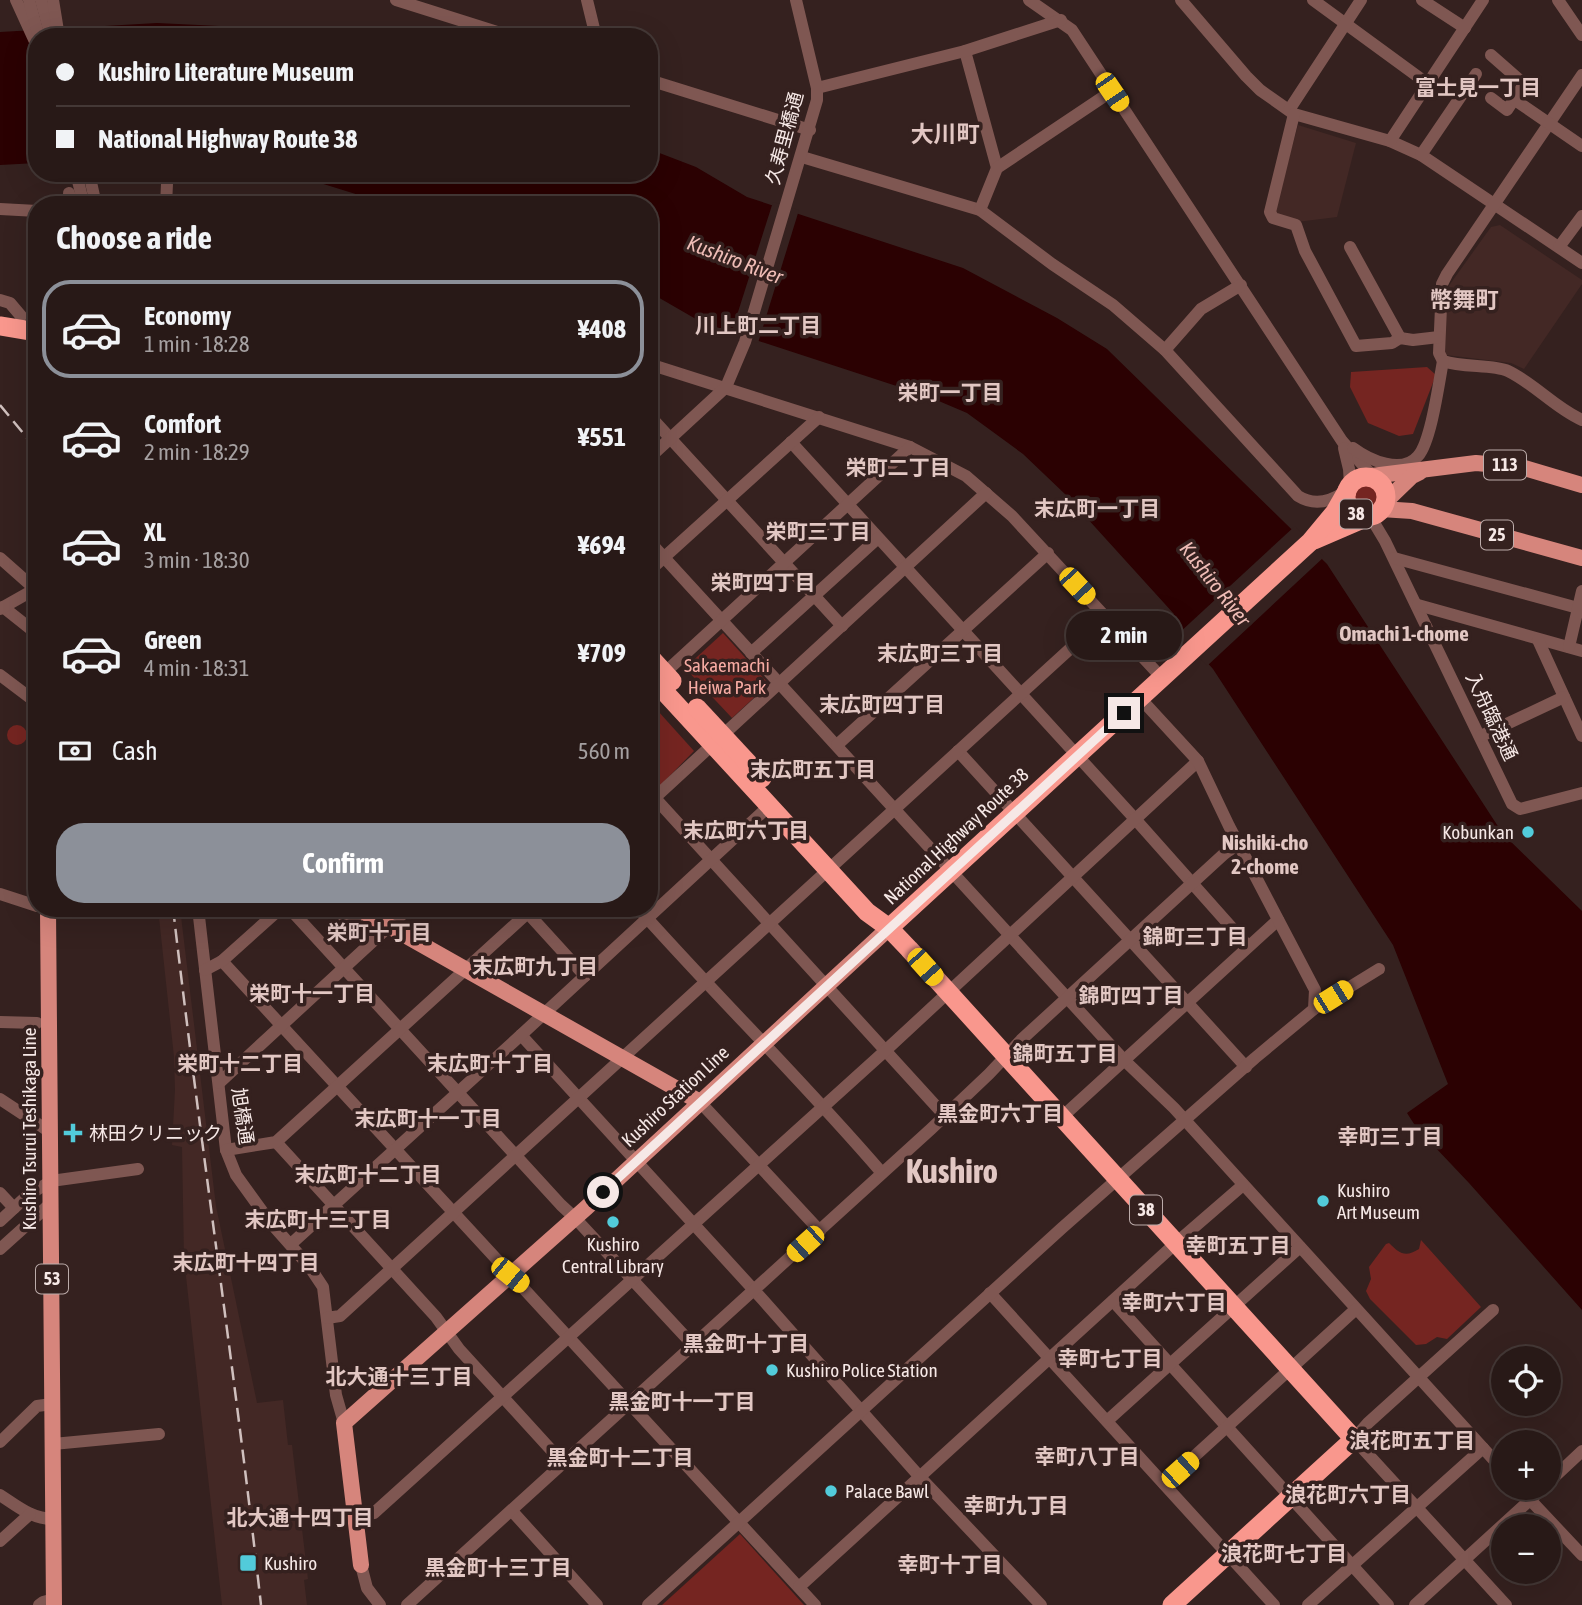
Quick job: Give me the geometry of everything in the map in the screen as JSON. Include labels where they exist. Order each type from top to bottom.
[{"type":"highway","points":[[0,314],[28,317]]},
{"type":"highway","points":[[0,326],[28,331]]},
{"type":"highway","name":"National Highway Route 38","points":[[1323,521],[1369,498]]},
{"type":"highway","name":"National Highway Route 38","points":[[1354,1439],[889,928],[1162,678],[1323,521],[1369,498]]},
{"type":"highway","points":[[658,683],[718,739],[832,865]]},
{"type":"highway","points":[[718,739],[769,806],[876,904],[889,928]]},
{"type":"highway","points":[[1172,1605],[1354,1439]]},
{"type":"main road","name":"113","points":[[1369,498],[1425,470],[1476,463],[1521,467],[1582,485]]},
{"type":"main road","name":"113","points":[[1369,498],[1425,470]]},
{"type":"main road","name":"25","points":[[1369,498],[1582,558]]},
{"type":"main road","name":"Kushiro Tsurui Teshikaga Line","points":[[46,917],[49,954],[53,1519],[49,1603]]},
{"type":"main road","points":[[393,922],[544,1014],[701,1101]]},
{"type":"main road","name":"Kushiro Station Line","points":[[344,1423],[575,1218],[889,928]]},
{"type":"main road","points":[[344,1423],[361,1565]]},
{"type":"street","points":[[29,0],[46,28]]},
{"type":"street","points":[[38,28],[41,0]]},
{"type":"street","points":[[39,28],[39,15],[53,0]]},
{"type":"street","points":[[396,0],[485,28]]},
{"type":"street","points":[[587,0],[594,28]]},
{"type":"street","name":"久寿里橋通","points":[[726,387],[745,342],[816,108],[817,88],[796,0]]},
{"type":"street","points":[[1029,0],[1072,30],[1342,441],[1369,498]]},
{"type":"street","points":[[1181,0],[1246,76],[1260,90],[1291,112],[1390,141],[1421,155],[1582,263]]},
{"type":"street","points":[[1313,0],[1429,84]]},
{"type":"street","points":[[1361,0],[1291,112],[1270,212],[1273,218],[1296,225],[1304,251],[1356,346],[1392,343],[1399,338],[1413,340],[1439,337]]},
{"type":"street","points":[[1422,0],[1465,28]]},
{"type":"street","points":[[1390,141],[1483,0]]},
{"type":"street","points":[[1558,0],[1578,19],[1582,35]]},
{"type":"street","points":[[10,1],[39,15],[51,28]]},
{"type":"street","points":[[817,88],[965,51],[1060,20]]},
{"type":"street","points":[[965,51],[997,169]]},
{"type":"street","points":[[1490,98],[1507,110],[1524,83],[1491,55]]},
{"type":"street","points":[[1421,155],[1476,74]]},
{"type":"street","points":[[1333,428],[1365,457],[1381,463],[1405,463],[1418,457],[1432,416],[1443,361],[1439,353],[1439,337],[1443,284],[1582,75]]},
{"type":"street","points":[[658,83],[810,130]]},
{"type":"street","points":[[980,211],[997,169],[1112,92]]},
{"type":"street","points":[[1515,100],[1582,146]]},
{"type":"street","points":[[802,157],[980,211],[1113,305],[1165,350],[1323,521],[1364,529],[1385,541]]},
{"type":"street","points":[[166,196],[167,184]]},
{"type":"street","points":[[0,209],[28,211]]},
{"type":"street","points":[[1559,247],[1582,216]]},
{"type":"street","points":[[1350,247],[1399,338]]},
{"type":"street","points":[[1165,350],[1201,309],[1241,285]]},
{"type":"street","points":[[0,300],[10,303],[28,316]]},
{"type":"street","points":[[1443,361],[1457,366],[1506,370],[1569,414],[1582,420]]},
{"type":"street","points":[[658,367],[910,447],[966,476],[1048,553],[1162,678]]},
{"type":"street","points":[[658,450],[726,387]]},
{"type":"street","points":[[658,563],[819,417]]},
{"type":"street","points":[[658,424],[842,626]]},
{"type":"street","name":"入舟臨港通","points":[[1342,441],[1369,498],[1385,541],[1512,804],[1520,809],[1582,793]]},
{"type":"street","points":[[791,442],[1248,946]]},
{"type":"street","points":[[658,675],[910,447]]},
{"type":"street","points":[[658,795],[986,493]]},
{"type":"street","points":[[751,653],[878,538]]},
{"type":"street","points":[[658,551],[1124,1060],[1186,1121],[1491,1457]]},
{"type":"street","points":[[837,745],[1048,553]]},
{"type":"street","points":[[0,558],[28,581]]},
{"type":"street","points":[[1394,558],[1578,608]]},
{"type":"street","points":[[28,592],[2,605],[28,627]]},
{"type":"street","points":[[1569,647],[1582,592]]},
{"type":"street","points":[[1418,605],[1582,651]]},
{"type":"street","points":[[327,1318],[340,1316],[1105,616]]},
{"type":"street","points":[[1538,640],[1582,736]]},
{"type":"street","points":[[0,675],[28,696]]},
{"type":"street","points":[[1480,736],[1564,697]]},
{"type":"street","points":[[1140,698],[1198,761],[1238,844],[1315,990],[1314,1009]]},
{"type":"street","points":[[958,751],[1246,1067]]},
{"type":"street","points":[[356,1516],[374,1513],[885,1051],[1198,761]]},
{"type":"street","points":[[658,909],[769,806]]},
{"type":"street","points":[[658,807],[769,923],[945,1116]]},
{"type":"street","points":[[407,1605],[820,1231],[1130,939],[1238,844]]},
{"type":"street","points":[[6,896],[28,903]]},
{"type":"street","name":"旭橋通","points":[[199,917],[226,1150],[236,1175],[323,1287],[336,1395],[344,1423]]},
{"type":"street","points":[[205,970],[222,961],[271,917]]},
{"type":"street","points":[[297,917],[457,1093],[693,1345]]},
{"type":"street","points":[[370,917],[393,922]]},
{"type":"street","points":[[226,1150],[276,1142],[521,917]]},
{"type":"street","points":[[534,917],[585,976]]},
{"type":"street","points":[[291,1244],[648,919],[882,1174]]},
{"type":"street","points":[[1062,1117],[1278,920]]},
{"type":"street","points":[[219,1083],[393,922]]},
{"type":"street","points":[[222,961],[815,1605]]},
{"type":"street","points":[[648,1605],[1118,1178],[1314,1009],[1379,969]]},
{"type":"street","points":[[0,1022],[37,1023]]},
{"type":"street","points":[[521,1035],[754,1290],[919,1476],[1041,1605]]},
{"type":"street","points":[[0,1099],[50,1132]]},
{"type":"street","points":[[701,1101],[820,1231]]},
{"type":"street","points":[[276,1142],[436,1317],[501,1396],[563,1463]]},
{"type":"street","points":[[0,1221],[27,1196],[51,1181],[138,1169]]},
{"type":"street","points":[[799,1587],[1243,1185]]},
{"type":"street","points":[[0,1194],[13,1208]]},
{"type":"street","points":[[0,1250],[50,1205]]},
{"type":"street","points":[[1107,1422],[1300,1247]]},
{"type":"street","points":[[990,1293],[1274,1605]]},
{"type":"street","points":[[1113,1301],[1388,1605]]},
{"type":"street","points":[[1164,1484],[1356,1309]]},
{"type":"street","points":[[1493,1310],[1368,1423],[1354,1439],[1506,1605]]},
{"type":"street","points":[[0,1442],[37,1406],[52,1404]]},
{"type":"street","points":[[52,1444],[159,1434]]},
{"type":"street","points":[[1308,1605],[1483,1448]]},
{"type":"street","points":[[1561,1471],[1582,1451]]},
{"type":"street","points":[[0,1495],[30,1514],[42,1519],[53,1519]]},
{"type":"street","points":[[1415,1605],[1531,1500],[1582,1555]]},
{"type":"street","points":[[512,1511],[597,1605]]},
{"type":"street","points":[[0,1541],[30,1514]]},
{"type":"street","points":[[361,1565],[367,1588],[380,1605]]},
{"type":"shaded area","points":[[1298,125],[1356,143],[1337,217],[1297,222],[1274,213]]},
{"type":"shaded area","points":[[1500,225],[1582,280],[1582,284],[1524,369],[1511,363],[1446,355],[1443,351],[1448,287],[1491,227]]},
{"type":"shaded area","points":[[159,917],[181,917],[216,1206],[257,1403],[283,1400],[288,1445],[292,1445],[308,1579],[304,1580],[307,1605],[222,1605],[184,1258],[182,1147],[172,1145],[174,1057]]},
{"type":"green space","points":[[1427,367],[1436,375],[1413,434],[1399,436],[1368,423],[1350,387],[1351,372]]},
{"type":"green space","points":[[1364,483],[1373,487],[1377,496],[1373,505],[1364,509],[1355,505],[1351,496],[1355,487]]},
{"type":"green space","name":"Sakaemachi Heiwa Park","points":[[723,633],[769,684],[732,718],[685,668]]},
{"type":"green space","name":"Sakaemachi Heiwa Park","points":[[658,711],[694,751],[658,788]]},
{"type":"green space","points":[[13,725],[21,725],[27,735],[21,745],[13,745],[7,739],[7,731]]},
{"type":"green space","points":[[1421,1240],[1481,1307],[1447,1339],[1437,1337],[1426,1344],[1416,1345],[1370,1299],[1366,1291],[1371,1279],[1369,1267],[1386,1244],[1389,1243],[1402,1253],[1410,1253],[1419,1249]]},
{"type":"green space","points":[[740,1534],[804,1605],[662,1605]]},
{"type":"water","points":[[157,23],[260,28],[70,28]]},
{"type":"water","points":[[28,30],[28,163],[0,165],[0,32]]},
{"type":"water","name":"Kushiro River","points":[[658,152],[696,167],[747,197],[963,268],[1057,318],[1107,349],[1327,564],[1503,834],[1582,911],[1582,1310],[1416,1127],[1407,1113],[1448,1084],[1393,945],[1213,669],[1168,619],[1174,614],[1066,495],[1023,454],[967,413],[927,396],[701,322],[658,297],[658,196],[362,196],[317,182],[658,182]]},
{"type":"pier","points":[[773,202],[799,210],[758,343],[731,334]]},
{"type":"pier","points":[[1295,526],[1324,557],[1207,666],[1178,634]]},
{"type":"railway","points":[[0,405],[28,439]]},
{"type":"railway","points":[[174,917],[261,1605]]},
{"type":"place","name":"Kobunkan","points":[[1528,832]]},
{"type":"place","name":"林田クリニック","points":[[73,1133]]},
{"type":"place","name":"Kushiro Art Museum","points":[[1323,1201]]},
{"type":"place","name":"Kushiro Central Library","points":[[613,1222]]},
{"type":"place","name":"Kushiro Police Station","points":[[772,1370]]},
{"type":"place","name":"Palace Bawl","points":[[831,1491]]},
{"type":"place","name":"Kushiro","points":[[248,1563]]},
{"type":"district","name":"富士見一丁目","points":[[1478,88]]},
{"type":"district","name":"大川町","points":[[945,134]]},
{"type":"district","name":"幣舞町","points":[[1464,300]]},
{"type":"district","name":"川上町二丁目","points":[[758,326]]},
{"type":"district","name":"栄町一丁目","points":[[950,393]]},
{"type":"district","name":"栄町二丁目","points":[[898,468]]},
{"type":"district","name":"末広町一丁目","points":[[1097,509]]},
{"type":"district","name":"栄町三丁目","points":[[818,532]]},
{"type":"district","name":"栄町四丁目","points":[[763,583]]},
{"type":"district","name":"Omachi 1-chome","points":[[1404,634]]},
{"type":"district","name":"末広町三丁目","points":[[940,654]]},
{"type":"district","name":"末広町四丁目","points":[[882,705]]},
{"type":"district","name":"末広町五丁目","points":[[813,770]]},
{"type":"district","name":"末広町六丁目","points":[[746,831]]},
{"type":"district","name":"Nishiki-cho 2-chome","points":[[1265,855]]},
{"type":"district","name":"栄町十丁目","points":[[379,933]]},
{"type":"district","name":"錦町三丁目","points":[[1195,937]]},
{"type":"district","name":"末広町九丁目","points":[[535,967]]},
{"type":"district","name":"栄町十一丁目","points":[[312,994]]},
{"type":"district","name":"錦町四丁目","points":[[1131,996]]},
{"type":"district","name":"錦町五丁目","points":[[1065,1054]]},
{"type":"district","name":"栄町十二丁目","points":[[240,1064]]},
{"type":"district","name":"末広町十丁目","points":[[490,1064]]},
{"type":"district","name":"黒金町六丁目","points":[[1000,1114]]},
{"type":"district","name":"末広町十一丁目","points":[[428,1119]]},
{"type":"district","name":"幸町三丁目","points":[[1390,1137]]},
{"type":"district","name":"Kushiro","points":[[952,1171]]},
{"type":"district","name":"末広町十二丁目","points":[[368,1175]]},
{"type":"district","name":"末広町十三丁目","points":[[318,1220]]},
{"type":"district","name":"幸町五丁目","points":[[1238,1246]]},
{"type":"district","name":"末広町十四丁目","points":[[246,1263]]},
{"type":"district","name":"幸町六丁目","points":[[1174,1303]]},
{"type":"district","name":"黒金町十丁目","points":[[746,1344]]},
{"type":"district","name":"幸町七丁目","points":[[1110,1359]]},
{"type":"district","name":"北大通十三丁目","points":[[399,1377]]},
{"type":"district","name":"黒金町十一丁目","points":[[682,1402]]},
{"type":"district","name":"浪花町五丁目","points":[[1412,1441]]},
{"type":"district","name":"幸町八丁目","points":[[1087,1457]]},
{"type":"district","name":"黒金町十二丁目","points":[[620,1458]]},
{"type":"district","name":"浪花町六丁目","points":[[1348,1495]]},
{"type":"district","name":"幸町九丁目","points":[[1016,1506]]},
{"type":"district","name":"北大通十四丁目","points":[[300,1518]]},
{"type":"district","name":"浪花町七丁目","points":[[1284,1554]]},
{"type":"district","name":"幸町十丁目","points":[[950,1565]]},
{"type":"district","name":"黒金町十三丁目","points":[[498,1568]]},
{"type":"route","points":[[603,1192],[1124,713]]}]
